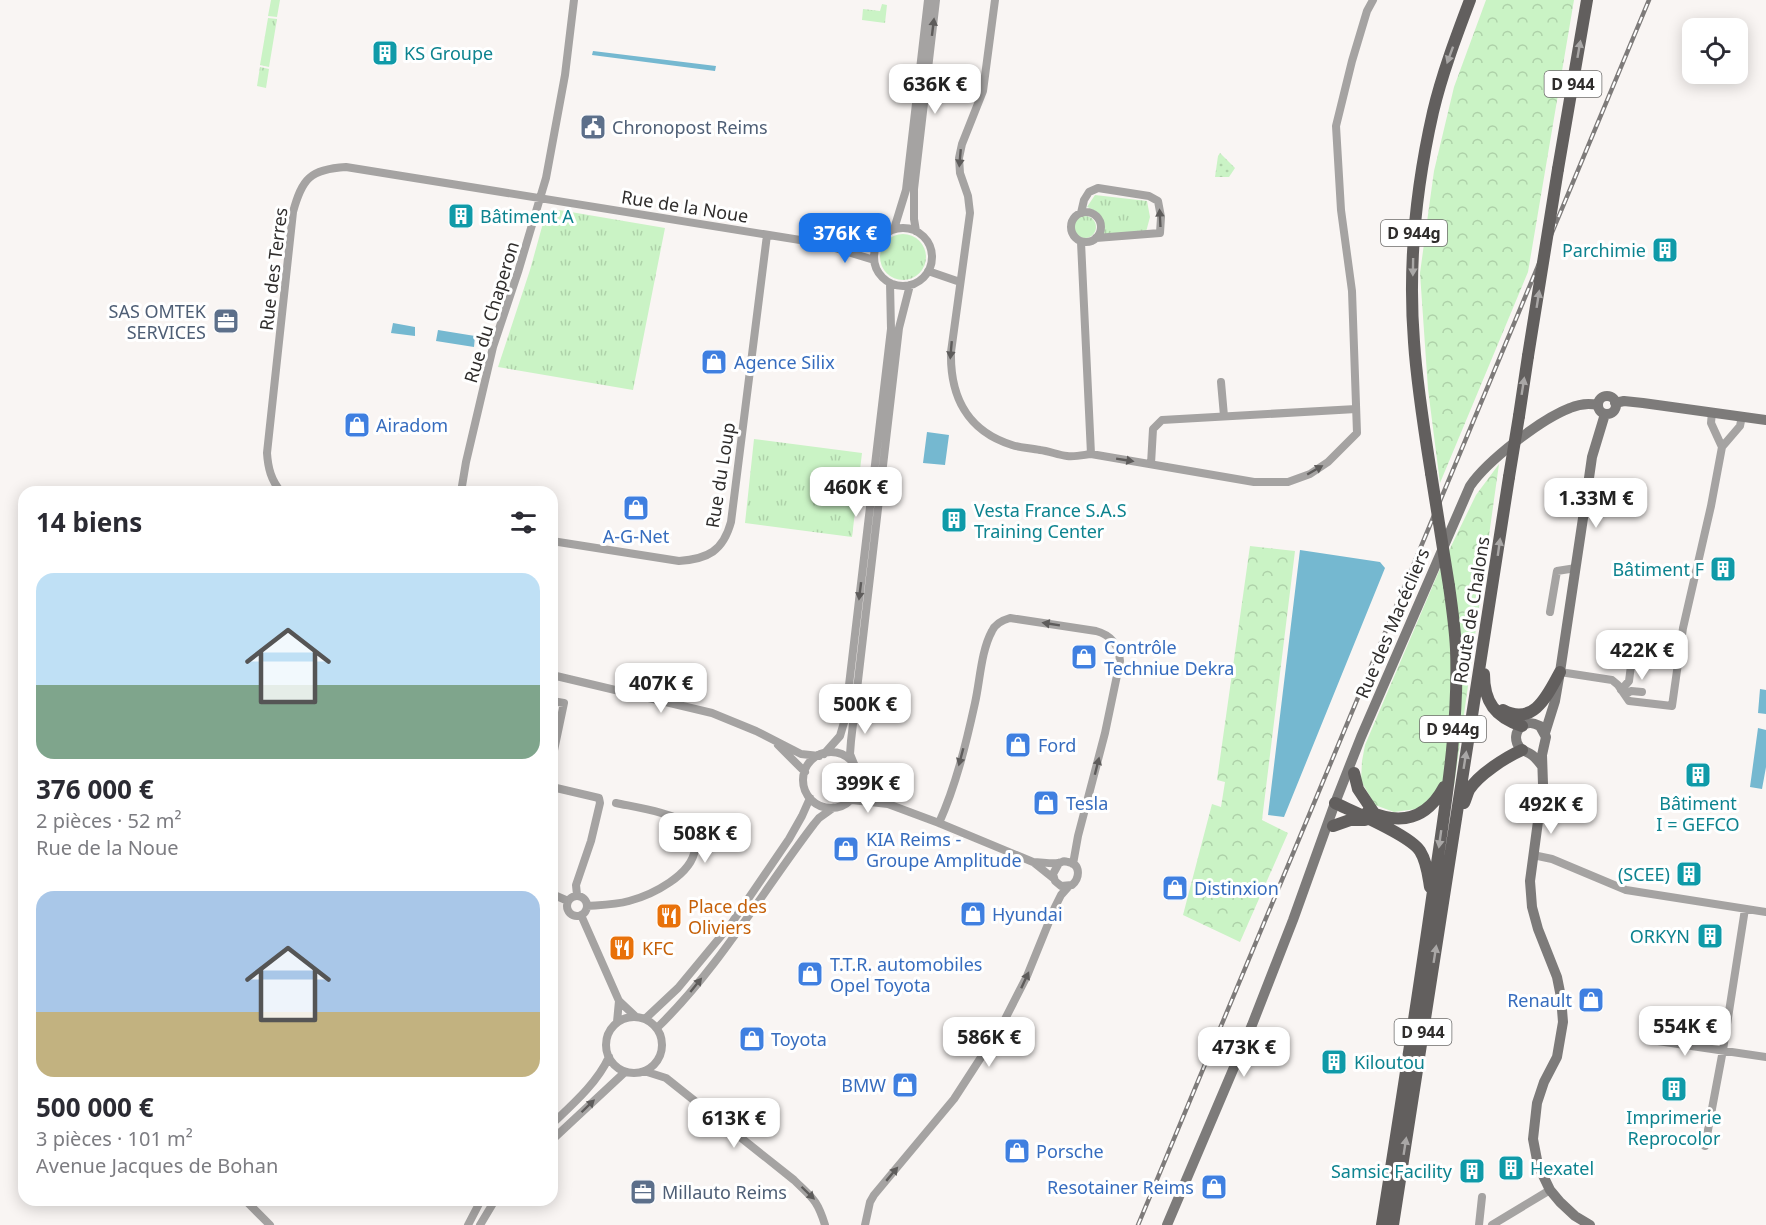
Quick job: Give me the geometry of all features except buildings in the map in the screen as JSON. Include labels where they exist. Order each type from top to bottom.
[{"type":"main road","name":"Route de Chalons","points":[[1382,1225],[1432,897],[1448,781],[1455,701],[1455,627],[1413,340],[1413,244],[1417,201],[1433,112],[1470,0]]},
{"type":"main road","name":"Route de Chalons","points":[[1393,1225],[1528,356],[1587,0]]},
{"type":"main road","points":[[1495,576],[1484,686],[1493,708],[1500,715],[1510,722],[1527,724]]},
{"type":"main road","points":[[1488,697],[1497,706],[1511,714],[1530,712],[1548,694],[1560,672]]},
{"type":"main road","points":[[1453,839],[1469,790],[1478,778],[1502,761],[1526,752]]},
{"type":"main road","points":[[1354,773],[1358,789],[1372,816]]},
{"type":"main road","points":[[1333,826],[1372,816],[1397,820],[1410,818],[1432,805],[1448,781]]},
{"type":"main road","points":[[1339,802],[1372,816],[1416,845],[1425,861],[1432,897]]},
{"type":"street","name":"Rue du Chaperon","points":[[462,486],[493,347],[541,198],[560,110],[574,0]]},
{"type":"street","points":[[894,230],[906,190],[928,0]]},
{"type":"street","points":[[916,231],[914,189],[936,0]]},
{"type":"street","points":[[995,0],[983,91],[962,144],[959,158],[960,173],[970,205],[950,368],[958,400],[968,415],[982,429],[1013,445],[1069,456],[1090,454],[1254,482],[1288,482],[1310,474],[1328,462],[1357,433],[1352,291],[1341,210],[1336,126],[1355,51],[1367,11],[1373,0]]},
{"type":"street","name":"Rue des Terres","points":[[277,486],[271,477],[267,453],[293,212],[299,191],[308,178],[319,171],[346,167],[541,198]]},
{"type":"street","points":[[1080,213],[1089,192],[1098,188],[1149,196],[1158,201],[1161,218],[1160,233],[1096,238],[1089,242],[1081,242],[1073,235],[1070,226],[1075,216],[1080,213],[1091,213],[1099,219],[1101,229],[1096,238]]},
{"type":"street","name":"Rue de la Noue","points":[[541,198],[825,244]]},
{"type":"street","points":[[904,228],[916,231],[927,241],[930,249],[931,264],[928,271],[917,282],[910,285],[890,283],[879,273],[874,260],[879,240],[887,232],[894,230],[904,228]]},
{"type":"street","name":"Rue du Loup","points":[[558,542],[679,561],[707,556],[719,547],[727,535],[731,522],[767,235]]},
{"type":"street","points":[[825,244],[855,246],[879,240]]},
{"type":"street","points":[[1081,242],[1090,454]]},
{"type":"street","points":[[825,244],[874,260]]},
{"type":"street","points":[[928,271],[960,282]]},
{"type":"street","points":[[890,283],[891,329],[845,719],[840,736],[808,765],[805,772],[805,790],[816,804],[824,808],[846,804],[852,800],[858,787],[858,772],[850,754],[899,328],[910,285]]},
{"type":"street","points":[[1221,382],[1224,416]]},
{"type":"street","points":[[1604,397],[1612,398],[1615,403],[1612,412],[1605,414],[1600,412],[1598,405],[1604,397]]},
{"type":"street","points":[[1615,403],[1624,401],[1643,403],[1766,420]]},
{"type":"street","name":"Rue des Macécliers","points":[[1167,1225],[1252,1025],[1339,802],[1361,737],[1470,486],[1484,468],[1548,420],[1569,408],[1582,404],[1598,405]]},
{"type":"street","points":[[1151,464],[1153,429],[1162,420],[1356,409]]},
{"type":"street","points":[[1712,412],[1711,423],[1722,447]]},
{"type":"street","points":[[1590,1225],[1575,1216],[1550,1190],[1538,1165],[1533,1139],[1537,1103],[1544,1082],[1557,1057],[1563,1022],[1557,977],[1538,929],[1532,907],[1530,881],[1543,784],[1545,733],[1555,701],[1560,672],[1592,457],[1605,414]]},
{"type":"street","points":[[1560,672],[1612,680],[1629,701],[1672,706],[1683,628],[1722,447],[1740,426],[1742,416]]},
{"type":"street","points":[[1550,612],[1557,571],[1576,568]]},
{"type":"street","points":[[939,823],[961,760],[986,645],[993,628],[1010,618],[1104,633],[1114,641],[1119,653],[1119,661],[1105,733],[1073,864]]},
{"type":"street","points":[[1622,690],[1629,681],[1629,658]]},
{"type":"street","points":[[558,676],[712,713],[801,754],[840,754],[854,764]]},
{"type":"street","points":[[1622,690],[1642,692]]},
{"type":"street","points":[[1542,765],[1517,744],[1517,732],[1542,717],[1555,701]]},
{"type":"street","points":[[558,702],[564,704],[558,732]]},
{"type":"street","points":[[1527,724],[1540,726],[1545,733]]},
{"type":"street","name":"Rue des Macécliers","points":[[1293,920],[1333,826],[1339,802],[1354,773],[1361,737]]},
{"type":"street","points":[[775,741],[805,772]]},
{"type":"street","points":[[1526,752],[1536,752],[1543,747]]},
{"type":"street","points":[[859,780],[888,804]]},
{"type":"street","points":[[558,788],[599,798],[600,803],[591,841],[576,885],[577,895]]},
{"type":"street","points":[[645,1019],[678,988],[731,924],[789,839],[810,798]]},
{"type":"street","points":[[852,800],[888,804],[939,823],[1033,862],[1061,886],[1069,886]]},
{"type":"street","points":[[587,906],[623,902],[649,894],[685,870],[694,857],[696,846],[694,836],[686,822],[616,803]]},
{"type":"street","points":[[657,1028],[676,1009],[719,957],[814,824],[833,808]]},
{"type":"street","points":[[1533,855],[1552,859],[1626,890],[1766,912]]},
{"type":"street","points":[[865,1225],[870,1202],[874,1195],[954,1099],[1002,1025],[1027,976],[1061,895],[1075,883],[1078,876],[1077,868],[1066,861],[1033,862]]},
{"type":"street","points":[[1053,878],[1054,870],[1059,863]]},
{"type":"street","points":[[577,895],[584,899],[587,910],[581,915],[573,915],[567,905],[570,898],[577,895]]},
{"type":"street","points":[[558,897],[568,901]]},
{"type":"street","points":[[1705,1146],[1745,909]]},
{"type":"street","points":[[581,915],[619,1000],[636,1017]]},
{"type":"street","points":[[617,1022],[619,1000]]},
{"type":"street","points":[[628,1017],[645,1019],[657,1028],[662,1038],[662,1049],[658,1060],[651,1068],[628,1073],[611,1061],[606,1039],[617,1022],[628,1017]]},
{"type":"street","points":[[1651,1040],[1766,1057]]},
{"type":"street","points":[[558,1118],[603,1069],[609,1057]]},
{"type":"street","points":[[558,1134],[625,1071]]},
{"type":"street","points":[[644,1071],[666,1078],[794,1180],[813,1197],[821,1210],[825,1225]]},
{"type":"street","points":[[1492,1225],[1550,1190]]},
{"type":"street","points":[[1479,1225],[1482,1197]]},
{"type":"street","points":[[251,1206],[270,1225]]},
{"type":"street","points":[[468,1225],[478,1206]]},
{"type":"street","points":[[480,1225],[491,1206]]},
{"type":"green space","points":[[271,0],[280,0],[277,17],[268,16]]},
{"type":"green space","points":[[1486,0],[1574,0],[1528,272],[1440,483],[1428,389],[1420,273],[1434,171],[1454,87]]},
{"type":"green space","points":[[882,4],[887,5],[885,23],[862,20],[863,9],[880,11]]},
{"type":"green space","points":[[268,18],[277,19],[269,67],[260,65]]},
{"type":"green space","points":[[260,67],[269,69],[266,88],[257,86]]},
{"type":"green space","points":[[1220,153],[1235,168],[1229,177],[1215,177]]},
{"type":"green space","points":[[1095,195],[1147,201],[1150,217],[1146,232],[1103,235],[1104,225],[1101,217],[1096,211],[1087,207]]},
{"type":"green space","points":[[559,210],[665,228],[633,390],[498,367],[545,216]]},
{"type":"green space","points":[[1085,216],[1093,219],[1096,227],[1093,235],[1085,238],[1077,235],[1074,227],[1077,219]]},
{"type":"green space","points":[[903,234],[919,241],[926,257],[919,273],[903,280],[887,273],[880,257],[887,241]]},
{"type":"green space","points":[[754,439],[862,453],[852,537],[745,523]]},
{"type":"green space","points":[[1499,464],[1454,786],[1416,809],[1394,812],[1375,805],[1361,781],[1365,745],[1439,571],[1476,495]]},
{"type":"green space","points":[[1250,546],[1295,551],[1262,820],[1288,833],[1240,942],[1183,915],[1212,804],[1221,807],[1225,782],[1217,780]]},
{"type":"water","points":[[593,51],[716,66],[715,71],[592,55]]},
{"type":"water","points":[[393,323],[415,327],[415,336],[391,333]]},
{"type":"water","points":[[438,330],[475,336],[474,347],[436,341]]},
{"type":"water","points":[[927,432],[949,435],[945,465],[923,463]]},
{"type":"water","points":[[1300,550],[1380,562],[1385,568],[1284,817],[1268,815]]},
{"type":"water","points":[[1760,689],[1766,690],[1766,714],[1758,713]]},
{"type":"water","points":[[1758,728],[1766,730],[1766,767],[1762,789],[1750,787]]},
{"type":"railway","points":[[1138,1225],[1649,0]]},
{"type":"place","name":"KS Groupe","points":[[385,53]]},
{"type":"place","name":"Chronopost Reims","points":[[593,127]]},
{"type":"place","name":"Bâtiment A","points":[[461,216]]},
{"type":"place","name":"Parchimie","points":[[1665,250]]},
{"type":"place","name":"SAS OMTEK SERVICES","points":[[226,321]]},
{"type":"place","name":"Agence Silix","points":[[714,362]]},
{"type":"place","name":"Airadom","points":[[357,425]]},
{"type":"place","name":"A-G-Net","points":[[636,508]]},
{"type":"place","name":"Vesta France S.A.S Training Center","points":[[954,520]]},
{"type":"place","name":"Bâtiment F","points":[[1723,569]]},
{"type":"place","name":"Contrôle Techniue Dekra","points":[[1084,657]]},
{"type":"place","name":"Ford","points":[[1018,745]]},
{"type":"place","name":"Bâtiment I = GEFCO","points":[[1698,775]]},
{"type":"place","name":"Tesla","points":[[1046,803]]},
{"type":"place","name":"KIA Reims - Groupe Amplitude","points":[[846,849]]},
{"type":"place","name":"(SCEE)","points":[[1689,874]]},
{"type":"place","name":"Distinxion","points":[[1175,888]]},
{"type":"place","name":"Hyundai","points":[[973,914]]},
{"type":"place","name":"Place des Oliviers","points":[[669,916]]},
{"type":"place","name":"ORKYN","points":[[1710,936]]},
{"type":"place","name":"KFC","points":[[622,948]]},
{"type":"place","name":"T.T.R. automobiles Opel Toyota","points":[[810,974]]},
{"type":"place","name":"Renault","points":[[1591,1000]]},
{"type":"place","name":"Toyota","points":[[752,1039]]},
{"type":"place","name":"Kiloutou","points":[[1334,1062]]},
{"type":"place","name":"BMW","points":[[905,1085]]},
{"type":"place","name":"Imprimerie Reprocolor","points":[[1674,1089]]},
{"type":"place","name":"Porsche","points":[[1017,1151]]},
{"type":"place","name":"Hexatel","points":[[1511,1168]]},
{"type":"place","name":"Samsic Facility","points":[[1472,1171]]},
{"type":"place","name":"Resotainer Reims","points":[[1214,1187]]},
{"type":"place","name":"Millauto Reims","points":[[643,1192]]}]
